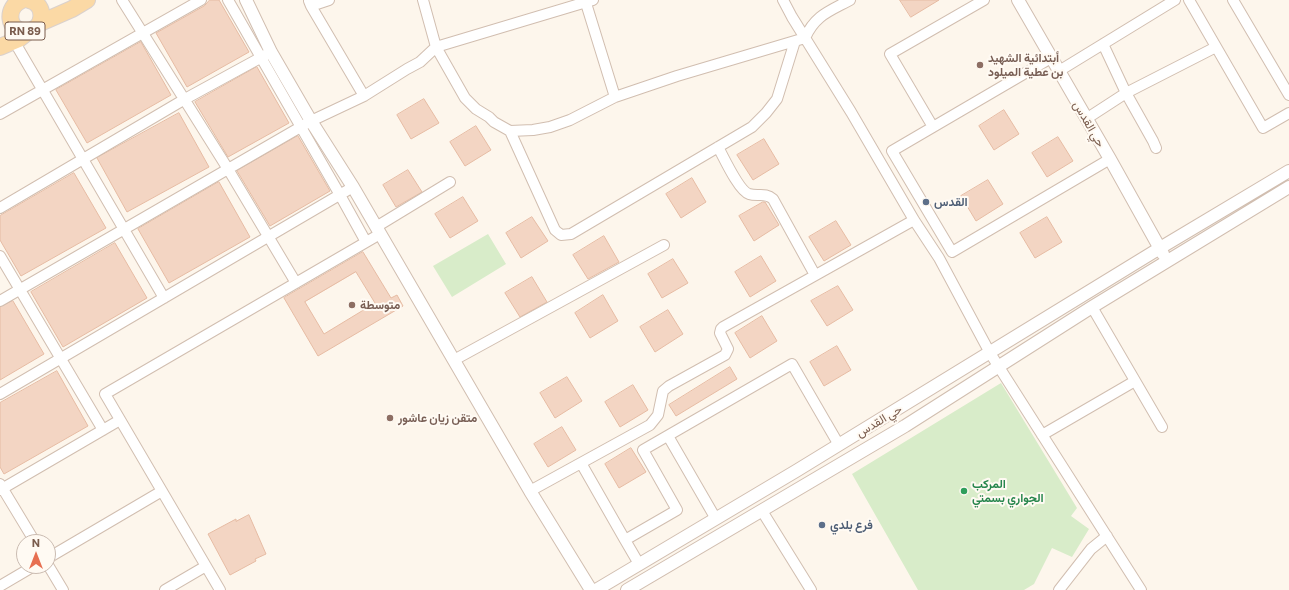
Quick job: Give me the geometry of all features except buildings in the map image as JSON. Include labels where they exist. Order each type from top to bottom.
[{"type":"main road","name":"RN 89","points":[[7,44],[34,27],[42,18],[40,8],[37,3],[30,0]]},
{"type":"main road","name":"RN 89","points":[[11,10],[11,21],[14,26],[23,31],[72,9],[87,0]]},
{"type":"street","points":[[122,0],[185,99],[296,283]]},
{"type":"street","points":[[0,114],[202,0]]},
{"type":"street","points":[[228,0],[266,54],[306,124],[340,194],[366,242]]},
{"type":"street","points":[[246,0],[266,54]]},
{"type":"street","points":[[329,0],[310,3],[364,96]]},
{"type":"street","points":[[422,0],[436,47],[464,98],[476,109],[489,116],[494,122],[510,131],[533,130],[550,127],[570,120],[615,97],[677,76],[800,39]]},
{"type":"street","points":[[783,0],[800,39],[851,112],[914,220],[939,258],[990,353],[1141,590]]},
{"type":"street","points":[[510,131],[555,230],[557,233],[564,236],[571,234],[752,127],[777,99],[800,39],[820,16],[850,0]]},
{"type":"street","points":[[933,128],[890,54],[984,0]]},
{"type":"street","name":"حي القدس","points":[[1018,0],[1167,261]]},
{"type":"street","points":[[1059,71],[1175,0]]},
{"type":"street","points":[[1189,0],[1263,128],[1289,113]]},
{"type":"street","points":[[1233,0],[1289,95]]},
{"type":"street","points":[[0,301],[306,124],[364,96],[420,62],[436,47],[588,1],[615,97]]},
{"type":"street","points":[[7,44],[43,90],[164,298]]},
{"type":"street","points":[[1103,44],[1126,93],[1156,148]]},
{"type":"street","points":[[1086,119],[1126,93],[1216,47]]},
{"type":"street","points":[[0,208],[84,160],[185,99],[266,54]]},
{"type":"street","points":[[952,252],[892,151],[1051,58]]},
{"type":"street","points":[[306,124],[352,188],[378,230],[530,491],[591,590]]},
{"type":"street","points":[[718,148],[743,190],[750,194],[765,194],[773,199],[815,275]]},
{"type":"street","points":[[939,258],[952,252],[1110,159]]},
{"type":"street","name":"حي القدس","points":[[596,590],[839,445],[1160,248],[1289,171]]},
{"type":"street","points":[[220,590],[105,394],[366,242],[378,230],[450,182]]},
{"type":"street","points":[[627,590],[905,426],[1092,307],[1289,187]]},
{"type":"street","points":[[0,394],[352,188]]},
{"type":"street","points":[[530,491],[650,425],[658,415],[663,391],[669,386],[725,355],[728,349],[720,333],[723,327],[914,220]]},
{"type":"street","points":[[454,360],[664,245]]},
{"type":"street","points":[[0,256],[103,430]]},
{"type":"street","points":[[1092,307],[1162,427]]},
{"type":"street","points":[[625,540],[678,510],[643,450],[792,364],[839,445]]},
{"type":"street","points":[[1042,435],[1134,381]]},
{"type":"street","points":[[29,534],[1,487],[120,420]]},
{"type":"street","points":[[668,436],[716,519]]},
{"type":"street","points":[[581,463],[639,564]]},
{"type":"street","points":[[56,553],[162,491]]},
{"type":"street","points":[[762,511],[811,590]]},
{"type":"street","points":[[1059,590],[1091,549],[1107,536]]},
{"type":"street","points":[[165,590],[206,566]]},
{"type":"street","points":[[0,586],[20,574]]},
{"type":"street","points":[[53,574],[63,590]]},
{"type":"green space","points":[[488,234],[506,264],[452,297],[433,266]]},
{"type":"green space","name":"المركب الجواري بسمتي","points":[[1001,383],[1077,508],[1071,516],[1089,529],[1072,557],[1052,548],[1034,584],[1024,590],[918,590],[852,474]]},
{"type":"place","name":"أبتدائية الشهيد بن عطية الميلود","points":[[980,65]]},
{"type":"place","name":"القدس","points":[[926,202]]},
{"type":"place","name":"متوسطة","points":[[352,305]]},
{"type":"place","name":"متقن زيان عاشور","points":[[390,418]]},
{"type":"place","name":"المركب الجواري بسمتي","points":[[964,491]]},
{"type":"place","name":"فرع بلدي","points":[[822,525]]}]
